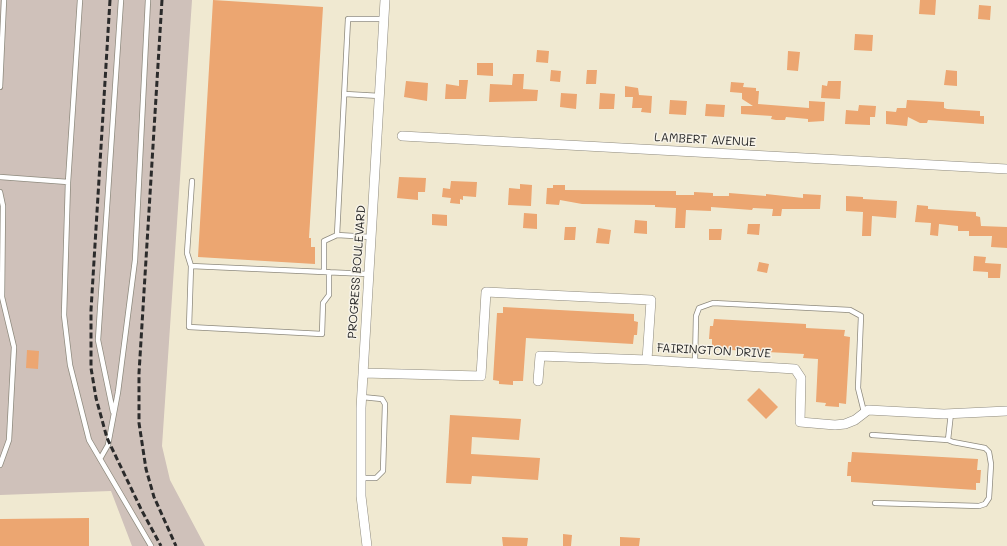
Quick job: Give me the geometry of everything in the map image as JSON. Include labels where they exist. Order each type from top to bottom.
[{"type":"street","name":"PROGRESS BOULEVARD","points":[[368,546],[360,478],[362,397],[385,0]]},
{"type":"street","name":"LAMBERT AVENUE","points":[[402,136],[1007,169]]},
{"type":"street","name":"FAIRINGTON DRIVE","points":[[363,373],[481,376],[486,292],[651,300],[647,360],[796,369],[801,378],[800,422],[835,425],[855,420],[868,410],[951,413],[1007,411]]},
{"type":"street","points":[[538,381],[540,356],[647,360]]},
{"type":"lane","points":[[0,87],[4,0]]},
{"type":"lane","points":[[80,0],[68,182],[65,322],[70,365],[88,440],[152,546]]},
{"type":"lane","points":[[113,416],[98,340],[120,0]]},
{"type":"lane","points":[[100,459],[108,445],[118,392],[134,260],[148,0]]},
{"type":"lane","points":[[337,235],[348,19],[384,19]]},
{"type":"lane","points":[[345,94],[380,96]]},
{"type":"lane","points":[[0,177],[68,182]]},
{"type":"lane","points":[[192,181],[187,253],[191,266],[189,327],[322,334],[323,303],[329,295],[329,272]]},
{"type":"lane","points":[[0,192],[3,206],[1,299],[14,347],[9,440],[0,465]]},
{"type":"lane","points":[[324,272],[324,241],[337,235],[371,237]]},
{"type":"lane","points":[[191,266],[368,274]]},
{"type":"lane","points":[[695,362],[696,316],[699,308],[713,303],[850,310],[861,316],[858,388],[864,412]]},
{"type":"lane","points":[[360,478],[376,478],[383,472],[385,404],[382,399],[362,397]]},
{"type":"lane","points":[[948,440],[951,413]]},
{"type":"lane","points":[[872,435],[948,440],[985,448],[989,452],[991,464],[989,498],[985,504],[979,506],[875,503]]},
{"type":"shaded area","points":[[0,0],[192,0],[162,446],[170,480],[205,546],[132,546],[111,491],[0,495]]},
{"type":"building","points":[[213,0],[323,7],[309,238],[311,238],[311,247],[315,247],[315,264],[198,257]]},
{"type":"building","points":[[920,0],[936,0],[935,15],[919,14]]},
{"type":"building","points":[[979,5],[991,6],[990,20],[978,19]]},
{"type":"building","points":[[855,34],[873,35],[872,51],[854,50]]},
{"type":"building","points":[[537,50],[549,51],[548,63],[536,62]]},
{"type":"building","points":[[788,51],[800,52],[798,71],[787,70]]},
{"type":"building","points":[[477,63],[493,63],[493,76],[477,75]]},
{"type":"building","points":[[551,70],[561,71],[560,82],[550,81]]},
{"type":"building","points":[[587,70],[597,70],[596,84],[586,84]]},
{"type":"building","points":[[946,70],[957,71],[957,86],[944,85]]},
{"type":"building","points":[[513,74],[524,74],[523,89],[538,90],[537,101],[489,102],[490,84],[512,85]]},
{"type":"building","points":[[459,80],[468,80],[466,99],[445,99],[446,84],[459,86]]},
{"type":"building","points":[[406,81],[428,83],[427,101],[404,97]]},
{"type":"building","points":[[828,81],[841,81],[840,99],[821,98],[822,85],[827,86]]},
{"type":"building","points":[[731,82],[744,83],[743,87],[756,88],[756,91],[759,91],[758,104],[809,108],[809,101],[825,102],[824,121],[808,122],[808,119],[786,117],[785,120],[776,120],[771,119],[772,116],[741,114],[741,106],[753,106],[742,99],[742,93],[730,92]]},
{"type":"building","points":[[625,86],[638,88],[639,95],[652,96],[651,113],[641,112],[642,108],[632,108],[633,97],[625,97]]},
{"type":"building","points":[[561,93],[577,94],[576,109],[560,107]]},
{"type":"building","points":[[600,93],[615,94],[614,109],[599,109]]},
{"type":"building","points":[[670,100],[687,101],[686,115],[669,114]]},
{"type":"building","points":[[907,100],[944,102],[944,108],[947,109],[980,111],[980,116],[984,116],[984,124],[928,120],[927,123],[920,123],[908,117],[907,126],[886,124],[886,111],[896,112],[897,108],[906,108]]},
{"type":"building","points":[[706,104],[725,105],[724,117],[705,116]]},
{"type":"building","points":[[859,105],[876,106],[875,117],[870,117],[870,125],[845,124],[846,110],[858,111]]},
{"type":"building","points":[[399,177],[426,178],[425,192],[418,192],[418,200],[397,198]]},
{"type":"building","points":[[451,181],[477,182],[476,197],[463,196],[463,200],[460,199],[460,204],[450,203],[451,198],[442,197],[443,188],[450,189]]},
{"type":"building","points":[[520,184],[532,185],[531,206],[508,205],[509,188],[520,189]]},
{"type":"building","points":[[553,185],[565,185],[565,190],[676,191],[676,195],[694,195],[694,192],[713,193],[713,196],[729,196],[729,193],[766,196],[766,194],[803,198],[803,194],[821,195],[820,209],[782,209],[781,216],[772,216],[773,209],[753,208],[752,210],[711,207],[711,211],[686,210],[685,228],[675,228],[676,208],[655,207],[655,205],[582,204],[560,200],[559,205],[546,204],[547,188],[553,188]]},
{"type":"building","points":[[846,196],[863,197],[863,199],[897,201],[896,218],[872,216],[871,236],[862,236],[863,212],[846,211]]},
{"type":"building","points":[[917,205],[928,206],[928,209],[976,212],[976,216],[980,217],[981,226],[1007,227],[1007,248],[991,247],[992,236],[969,236],[969,231],[958,231],[958,226],[939,224],[938,236],[930,235],[931,223],[915,222]]},
{"type":"building","points":[[524,213],[537,214],[537,229],[523,228]]},
{"type":"building","points":[[432,214],[447,215],[447,226],[432,225]]},
{"type":"building","points":[[635,220],[647,221],[647,234],[634,233]]},
{"type":"building","points":[[748,224],[760,224],[759,235],[747,234]]},
{"type":"building","points":[[565,227],[576,227],[575,240],[564,240]]},
{"type":"building","points":[[598,228],[611,230],[609,244],[596,243]]},
{"type":"building","points":[[709,229],[722,229],[721,240],[709,240]]},
{"type":"building","points":[[974,256],[986,257],[985,263],[1001,264],[1000,278],[988,278],[988,272],[973,271]]},
{"type":"building","points":[[759,262],[769,264],[767,273],[757,271]]},
{"type":"building","points":[[503,307],[634,314],[634,321],[638,322],[637,335],[634,335],[633,344],[526,338],[523,381],[513,381],[513,385],[499,384],[499,381],[493,380],[497,313],[503,313]]},
{"type":"building","points":[[714,319],[806,324],[806,328],[845,330],[844,336],[850,337],[846,404],[839,403],[839,407],[825,406],[826,403],[816,402],[818,359],[803,358],[804,354],[712,349],[712,339],[709,339],[710,326],[713,326]]},
{"type":"building","points":[[27,350],[39,351],[38,369],[26,368]]},
{"type":"building","points":[[759,388],[778,407],[766,419],[747,400]]},
{"type":"building","points":[[450,415],[521,419],[519,440],[472,437],[471,454],[540,458],[538,480],[472,476],[471,484],[446,483]]},
{"type":"building","points":[[852,452],[978,459],[977,470],[981,470],[980,483],[976,483],[976,490],[851,482],[851,476],[847,476],[848,462],[851,462]]},
{"type":"building","points":[[89,518],[89,546],[0,546],[0,519]]},
{"type":"building","points":[[563,534],[572,535],[571,546],[563,546]]},
{"type":"building","points":[[502,537],[528,538],[527,546],[503,546]]},
{"type":"building","points":[[620,537],[640,538],[639,546],[620,546]]},
{"type":"railway","points":[[110,0],[91,310],[91,368],[96,398],[107,438],[142,511],[161,546]]},
{"type":"railway","points":[[162,0],[139,373],[139,423],[146,469],[154,497],[176,546]]}]
